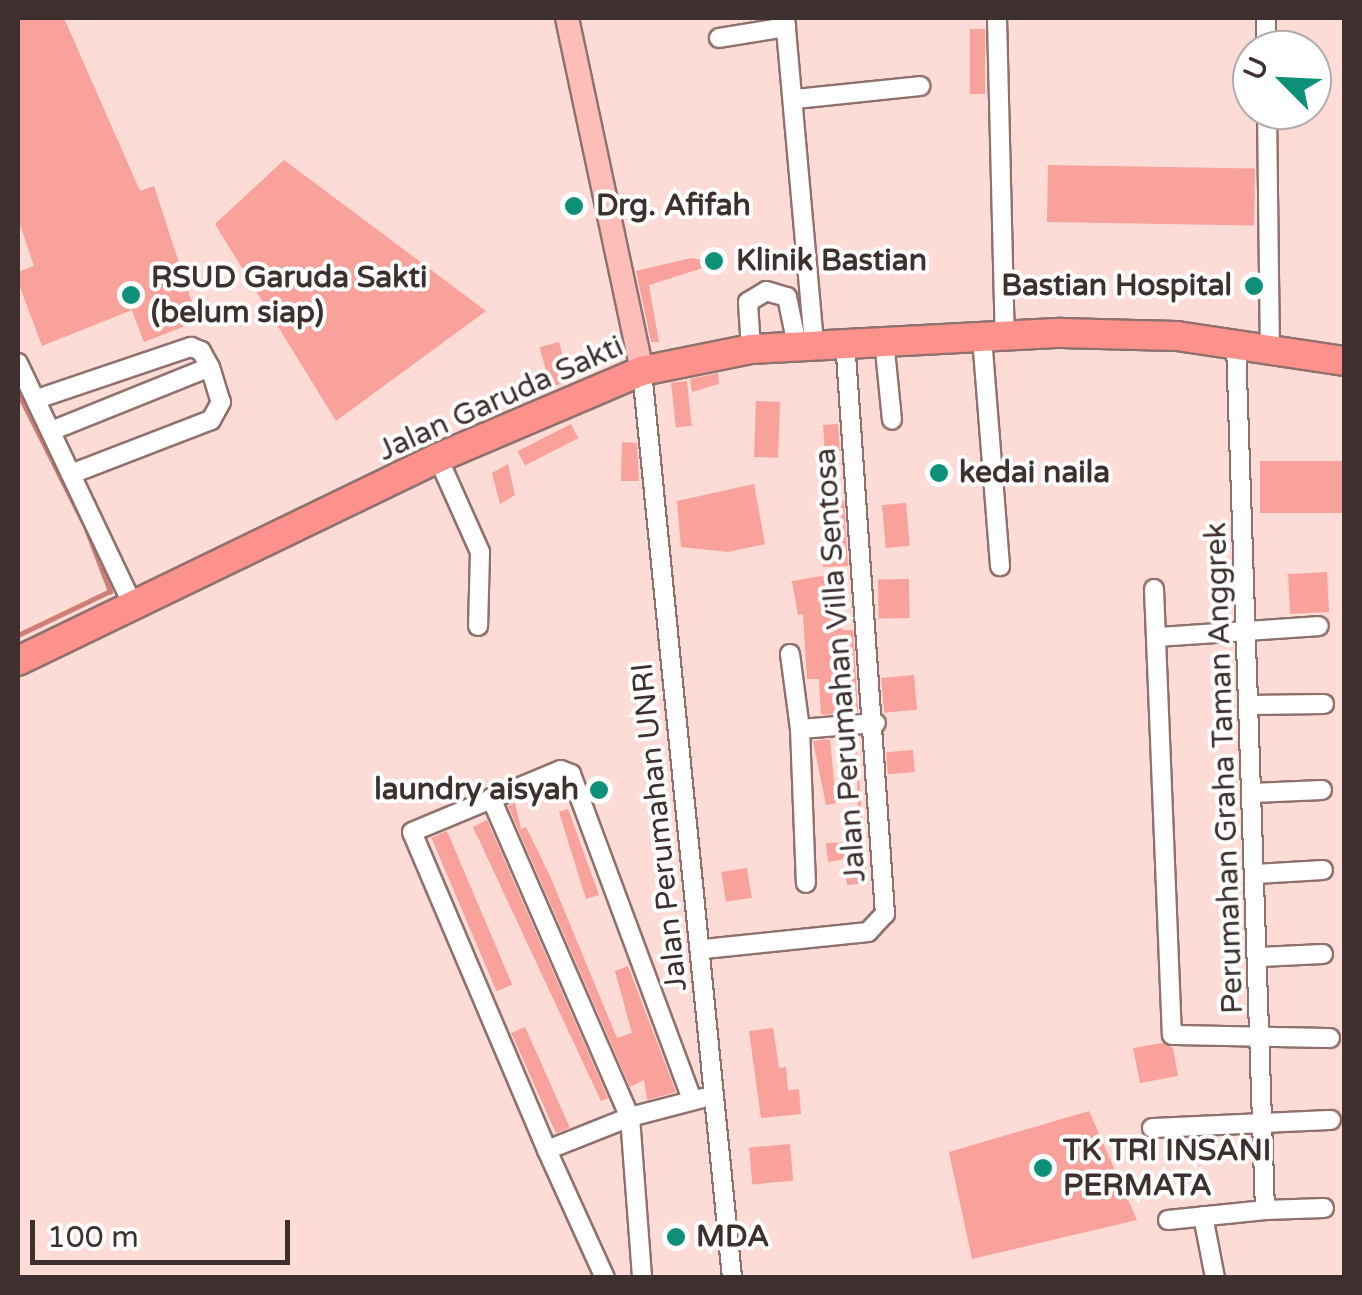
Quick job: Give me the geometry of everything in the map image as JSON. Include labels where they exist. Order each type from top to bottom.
[{"type":"highway","name":"Jalan Garuda Sakti","points":[[18,661],[438,458],[642,371],[751,349],[844,341],[994,336],[1144,334],[1344,361]]},
{"type":"main road","points":[[567,18],[642,371]]},
{"type":"street","points":[[996,18],[994,336],[1000,566]]},
{"type":"street","points":[[719,38],[786,22],[795,99],[806,345]]},
{"type":"street","points":[[795,99],[920,86]]},
{"type":"street","points":[[1267,130],[1270,352]]},
{"type":"street","points":[[751,349],[748,302],[766,291],[783,293],[806,345]]},
{"type":"street","points":[[884,340],[892,420]]},
{"type":"street","name":"Jalan Perumahan Villa Sentosa","points":[[704,949],[868,932],[879,924],[886,864],[844,341]]},
{"type":"street","name":"Perumahan Graha Taman Anggrek","points":[[1236,344],[1263,1040],[1265,1200]]},
{"type":"street","points":[[36,399],[175,350],[197,348],[210,368],[221,402],[211,420],[71,474]]},
{"type":"street","points":[[18,363],[133,605]]},
{"type":"street","points":[[52,432],[210,368]]},
{"type":"street","name":"Jalan Perumahan UNRI","points":[[642,371],[704,949],[713,1096],[732,1278]]},
{"type":"street","points":[[438,458],[480,552],[478,626]]},
{"type":"street","points":[[1154,589],[1172,1035],[1263,1040],[1330,1038]]},
{"type":"street","points":[[1158,637],[1319,626]]},
{"type":"street","points":[[790,654],[800,729],[806,883]]},
{"type":"street","points":[[1250,706],[1324,704]]},
{"type":"street","points":[[800,729],[876,723]]},
{"type":"street","points":[[605,1278],[546,1150],[412,832],[560,770],[571,774],[692,1100]]},
{"type":"street","points":[[1254,793],[1322,790]]},
{"type":"street","points":[[491,798],[630,1117],[642,1278]]},
{"type":"street","points":[[1256,874],[1323,870]]},
{"type":"street","points":[[1260,957],[1323,954]]},
{"type":"street","points":[[546,1150],[630,1117],[713,1096]]},
{"type":"street","points":[[1152,1128],[1331,1120]]},
{"type":"street","points":[[1168,1220],[1203,1216],[1265,1200],[1324,1208]]},
{"type":"street","points":[[1203,1216],[1215,1278]]},
{"type":"building","points":[[18,18],[64,18],[140,191],[154,186],[198,321],[144,342],[132,310],[42,346],[18,282],[18,272],[34,266],[18,219]]},
{"type":"building","points":[[970,29],[985,29],[985,94],[970,94]]},
{"type":"building","points":[[284,160],[486,311],[336,421],[215,224]]},
{"type":"building","points":[[1048,165],[1255,169],[1254,226],[1047,222]]},
{"type":"building","points":[[691,258],[704,260],[706,267],[649,285],[659,342],[651,342],[636,271]]},
{"type":"building","points":[[559,342],[570,382],[550,387],[540,347]]},
{"type":"building","points":[[718,373],[719,384],[692,392],[690,379]]},
{"type":"building","points":[[687,381],[692,426],[676,427],[671,383]]},
{"type":"building","points":[[756,401],[780,402],[778,458],[754,457]]},
{"type":"building","points":[[571,424],[578,438],[525,465],[518,451]]},
{"type":"building","points":[[838,424],[840,451],[825,452],[823,425]]},
{"type":"building","points":[[622,442],[637,443],[639,481],[621,481]]},
{"type":"building","points":[[1260,461],[1344,461],[1344,513],[1260,513]]},
{"type":"building","points":[[508,464],[515,495],[500,504],[492,473]]},
{"type":"building","points":[[754,484],[765,544],[728,552],[681,547],[677,501]]},
{"type":"building","points":[[844,500],[848,566],[823,567],[823,537],[843,537],[837,501]]},
{"type":"building","points":[[906,503],[910,546],[886,548],[882,505]]},
{"type":"building","points":[[1327,572],[1329,612],[1290,614],[1288,574]]},
{"type":"building","points":[[833,574],[842,630],[853,630],[858,712],[821,715],[819,679],[807,679],[803,614],[798,615],[792,581]]},
{"type":"building","points":[[909,579],[910,618],[879,619],[878,580]]},
{"type":"building","points":[[914,675],[917,710],[884,713],[881,678]]},
{"type":"building","points":[[856,737],[867,883],[847,885],[844,859],[828,862],[826,843],[859,842]]},
{"type":"building","points":[[830,739],[836,803],[826,805],[813,741]]},
{"type":"building","points":[[913,750],[915,772],[888,774],[886,752]]},
{"type":"building","points":[[515,803],[521,829],[526,827],[550,876],[617,1038],[632,1033],[615,971],[628,966],[676,1092],[647,1100],[644,1080],[630,1087],[508,806]]},
{"type":"building","points":[[568,809],[599,895],[586,899],[559,812]]},
{"type":"building","points":[[487,820],[608,1098],[601,1101],[473,827]]},
{"type":"building","points":[[447,831],[512,985],[497,991],[431,838]]},
{"type":"building","points":[[747,868],[752,898],[726,902],[721,872]]},
{"type":"building","points":[[525,1027],[570,1127],[556,1134],[511,1033]]},
{"type":"building","points":[[773,1028],[779,1068],[786,1067],[788,1090],[799,1089],[801,1114],[761,1118],[749,1031]]},
{"type":"building","points":[[1163,1043],[1173,1048],[1178,1076],[1140,1083],[1133,1048]]},
{"type":"building","name":"TK TRI INSANI PERMATA","points":[[1089,1111],[1137,1220],[972,1259],[949,1152]]},
{"type":"building","points":[[790,1144],[793,1181],[752,1184],[749,1148]]},
{"type":"waterway","points":[[18,393],[85,526],[110,591],[18,635]]},
{"type":"place","name":"Drg. Afifah","points":[[574,206]]},
{"type":"place","name":"Klinik Bastian","points":[[714,261]]},
{"type":"place","name":"Bastian Hospital","points":[[1254,286]]},
{"type":"place","name":"RSUD Garuda Sakti (belum siap)","points":[[131,295]]},
{"type":"place","name":"kedai naila","points":[[939,473]]},
{"type":"place","name":"laundry aisyah","points":[[599,790]]},
{"type":"place","name":"TK TRI INSANI PERMATA","points":[[1043,1168]]},
{"type":"place","name":"MDA","points":[[676,1237]]}]
